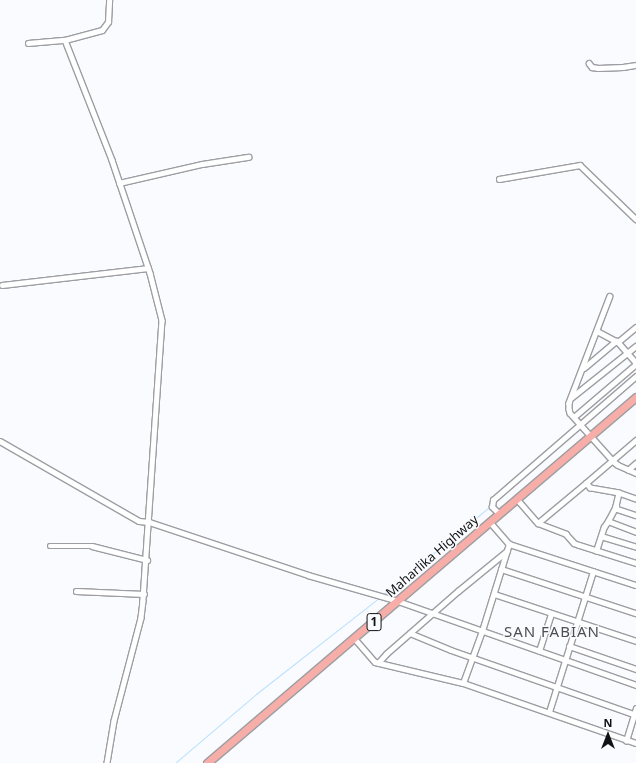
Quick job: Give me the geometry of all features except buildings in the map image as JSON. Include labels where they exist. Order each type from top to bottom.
[{"type":"highway","name":"Maharlika Highway","points":[[207,763],[355,639],[636,397]]},
{"type":"street","points":[[28,43],[65,40],[105,28],[108,22],[110,0]]},
{"type":"street","points":[[65,40],[112,160],[148,268],[160,312],[162,328],[147,560],[141,618],[114,721],[107,763]]},
{"type":"street","points":[[590,63],[592,67],[598,68],[636,65]]},
{"type":"street","points":[[119,183],[202,164],[248,157]]},
{"type":"street","points":[[499,179],[580,165],[636,219]]},
{"type":"street","points":[[2,285],[148,268]]},
{"type":"street","points":[[610,296],[582,369],[569,409],[580,425],[591,435],[613,461],[636,473]]},
{"type":"street","points":[[582,369],[636,327]]},
{"type":"street","points":[[574,417],[636,364],[617,342],[596,331]]},
{"type":"street","points":[[572,398],[636,346]]},
{"type":"street","points":[[499,514],[492,507],[493,500],[636,376]]},
{"type":"street","points":[[538,524],[636,440]]},
{"type":"street","points":[[0,442],[112,504],[139,521],[149,522],[300,572],[398,601],[636,685]]},
{"type":"street","points":[[628,470],[636,463]]},
{"type":"street","points":[[586,482],[590,488],[619,493],[636,499]]},
{"type":"street","points":[[596,551],[601,536],[616,506],[619,493]]},
{"type":"street","points":[[517,499],[538,524],[564,533],[569,536],[574,543],[636,563]]},
{"type":"street","points":[[616,506],[617,509],[636,515]]},
{"type":"street","points":[[608,521],[636,532]]},
{"type":"street","points":[[490,522],[509,544],[636,585]]},
{"type":"street","points":[[601,536],[636,547]]},
{"type":"street","points":[[463,683],[482,631],[509,544]]},
{"type":"street","points":[[50,546],[92,546],[147,560]]},
{"type":"street","points":[[378,663],[410,633],[507,551]]},
{"type":"street","points":[[501,569],[636,613]]},
{"type":"street","points":[[549,712],[576,622],[593,572]]},
{"type":"street","points":[[76,591],[144,594]]},
{"type":"street","points":[[494,594],[636,641]]},
{"type":"street","points":[[540,651],[551,614]]},
{"type":"street","points":[[410,633],[634,714]]},
{"type":"street","points":[[355,639],[372,660],[378,663],[463,683],[549,712],[626,741],[636,743]]},
{"type":"street","points":[[569,646],[636,669]]},
{"type":"street","points":[[626,741],[636,708]]},
{"type":"waterway","points":[[584,425],[621,392]]},
{"type":"waterway","points":[[495,501],[580,428]]},
{"type":"waterway","points":[[384,594],[489,507]]},
{"type":"waterway","points":[[175,763],[256,694],[379,598]]},
{"type":"district","name":"SAN FABIAN","points":[[552,632]]}]
